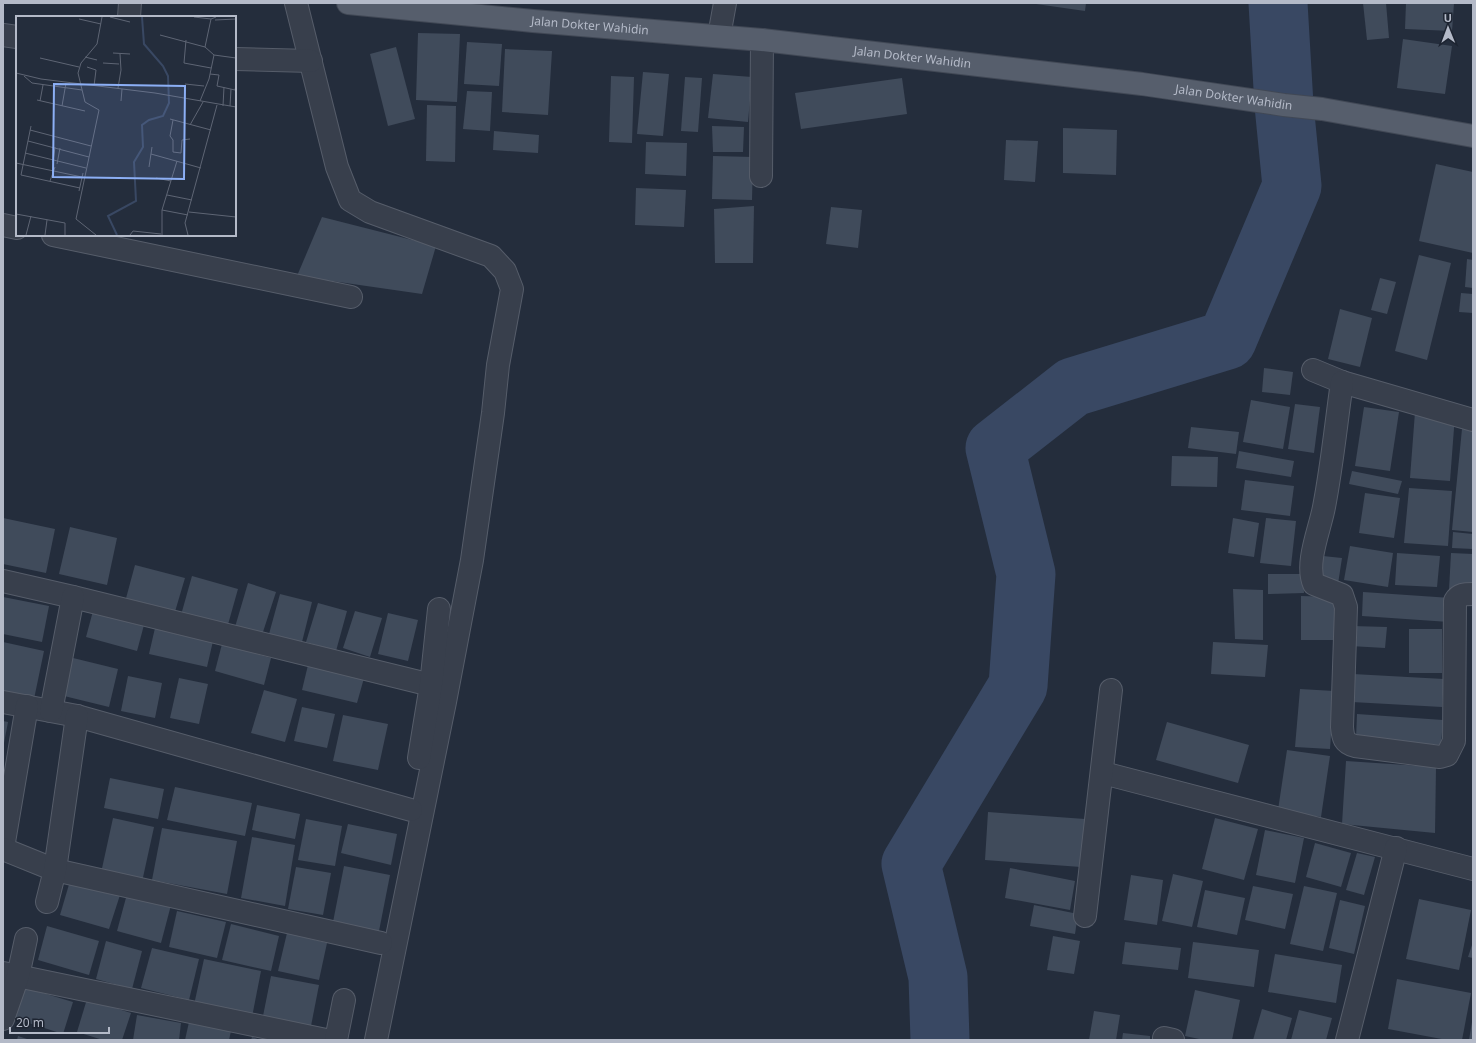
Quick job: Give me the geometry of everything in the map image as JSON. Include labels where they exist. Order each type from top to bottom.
[{"type":"main road","name":"Jalan Dokter Wahidin","points":[[348,3],[446,8],[762,40],[1142,84],[1284,105],[1322,109],[1473,136]]},
{"type":"street","points":[[129,16],[130,3]]},
{"type":"street","points":[[296,3],[337,167],[350,200],[370,212],[491,256],[505,271],[512,289],[498,365],[494,413],[472,560],[376,1040]]},
{"type":"street","points":[[719,36],[725,3]]},
{"type":"street","points":[[3,35],[16,37]]},
{"type":"street","points":[[761,176],[762,40]]},
{"type":"street","points":[[236,59],[311,62]]},
{"type":"street","points":[[3,225],[16,228]]},
{"type":"street","points":[[64,236],[96,239],[351,297]]},
{"type":"street","points":[[1313,370],[1342,382],[1473,420]]},
{"type":"street","points":[[1342,382],[1324,506],[1311,567],[1311,578],[1314,584],[1342,595],[1346,607],[1342,727],[1344,739],[1347,744],[1440,757],[1447,755],[1454,741],[1455,601],[1464,594],[1473,594]]},
{"type":"street","points":[[3,581],[431,685]]},
{"type":"street","points":[[51,712],[73,597]]},
{"type":"street","points":[[27,706],[3,849],[55,870],[381,952],[411,810],[431,685],[439,609]]},
{"type":"street","points":[[1085,916],[1112,690]]},
{"type":"street","points":[[3,702],[77,716],[411,810]]},
{"type":"street","points":[[47,902],[55,870],[77,716]]},
{"type":"street","points":[[1102,773],[1473,869]]},
{"type":"street","points":[[1347,1040],[1396,848]]},
{"type":"street","points":[[3,1019],[10,974],[26,939]]},
{"type":"street","points":[[10,974],[326,1040]]},
{"type":"street","points":[[336,1040],[344,1000]]},
{"type":"building","points":[[1029,3],[1086,3],[1085,11]]},
{"type":"building","points":[[1363,3],[1386,3],[1389,38],[1367,40]]},
{"type":"building","points":[[1406,3],[1454,3],[1452,31],[1405,29]]},
{"type":"building","points":[[418,33],[460,34],[457,102],[416,100]]},
{"type":"building","points":[[1403,39],[1452,46],[1445,94],[1397,88]]},
{"type":"building","points":[[467,42],[502,44],[499,86],[464,84]]},
{"type":"building","points":[[396,47],[415,119],[388,126],[370,54]]},
{"type":"building","points":[[505,49],[552,51],[548,115],[502,112]]},
{"type":"building","points":[[643,72],[669,74],[663,136],[637,134]]},
{"type":"building","points":[[713,74],[752,77],[748,122],[708,118]]},
{"type":"building","points":[[611,76],[634,77],[632,143],[609,142]]},
{"type":"building","points":[[685,77],[702,78],[698,132],[681,131]]},
{"type":"building","points":[[902,78],[907,114],[801,129],[795,93]]},
{"type":"building","points":[[467,91],[492,92],[490,131],[463,129]]},
{"type":"building","points":[[427,105],[456,106],[455,162],[426,161]]},
{"type":"building","points":[[712,126],[744,127],[743,152],[713,152]]},
{"type":"building","points":[[1063,128],[1117,130],[1116,175],[1063,173]]},
{"type":"building","points":[[494,131],[539,135],[538,153],[493,150]]},
{"type":"building","points":[[1006,140],[1038,141],[1035,182],[1004,180]]},
{"type":"building","points":[[646,142],[687,143],[686,176],[645,174]]},
{"type":"building","points":[[713,156],[753,157],[752,200],[712,199]]},
{"type":"building","points":[[1436,164],[1473,172],[1473,253],[1419,241]]},
{"type":"building","points":[[636,188],[686,190],[684,227],[635,225]]},
{"type":"building","points":[[754,206],[753,263],[715,263],[714,209]]},
{"type":"building","points":[[831,207],[862,210],[858,248],[826,244]]},
{"type":"building","points":[[322,217],[436,246],[422,294],[297,276]]},
{"type":"building","points":[[1419,255],[1451,263],[1427,360],[1395,351]]},
{"type":"building","points":[[1467,259],[1473,260],[1473,288],[1465,287]]},
{"type":"building","points":[[1380,278],[1396,282],[1387,314],[1371,310]]},
{"type":"building","points":[[1461,293],[1473,294],[1473,313],[1459,312]]},
{"type":"building","points":[[1340,309],[1372,318],[1360,367],[1328,359]]},
{"type":"building","points":[[1264,368],[1293,372],[1290,395],[1262,392]]},
{"type":"building","points":[[1251,400],[1290,407],[1283,449],[1243,442]]},
{"type":"building","points":[[1295,404],[1320,407],[1314,453],[1288,449]]},
{"type":"building","points":[[1364,407],[1399,412],[1390,471],[1355,466]]},
{"type":"building","points":[[1415,412],[1455,415],[1450,481],[1410,478]]},
{"type":"building","points":[[1191,427],[1239,432],[1236,454],[1188,448]]},
{"type":"building","points":[[1462,429],[1473,430],[1473,532],[1452,530]]},
{"type":"building","points":[[1239,451],[1294,461],[1291,477],[1236,468]]},
{"type":"building","points":[[1172,456],[1218,457],[1217,487],[1171,486]]},
{"type":"building","points":[[1352,471],[1402,481],[1398,494],[1349,484]]},
{"type":"building","points":[[1245,480],[1294,486],[1290,516],[1241,510]]},
{"type":"building","points":[[1409,488],[1452,491],[1448,546],[1404,543]]},
{"type":"building","points":[[1365,493],[1400,498],[1394,538],[1359,533]]},
{"type":"building","points":[[3,518],[55,529],[46,573],[3,564]]},
{"type":"building","points":[[1233,518],[1259,523],[1254,557],[1228,553]]},
{"type":"building","points":[[1266,518],[1296,521],[1291,566],[1260,563]]},
{"type":"building","points":[[70,527],[117,538],[107,585],[59,574]]},
{"type":"building","points":[[1453,532],[1473,534],[1473,549],[1452,548]]},
{"type":"building","points":[[1350,546],[1393,553],[1388,587],[1344,580]]},
{"type":"building","points":[[1397,553],[1440,556],[1437,587],[1395,585]]},
{"type":"building","points":[[1451,553],[1473,554],[1473,591],[1449,590]]},
{"type":"building","points":[[1323,556],[1342,558],[1338,584],[1319,582]]},
{"type":"building","points":[[135,565],[185,578],[174,615],[125,602]]},
{"type":"building","points":[[1268,574],[1303,574],[1304,593],[1268,594]]},
{"type":"building","points":[[192,576],[238,589],[227,628],[181,615]]},
{"type":"building","points":[[248,583],[276,592],[262,635],[235,627]]},
{"type":"building","points":[[1233,589],[1263,590],[1263,640],[1235,639]]},
{"type":"building","points":[[1363,592],[1451,598],[1449,622],[1362,616]]},
{"type":"building","points":[[280,594],[312,602],[302,642],[269,634]]},
{"type":"building","points":[[1301,596],[1337,597],[1336,640],[1301,640]]},
{"type":"building","points":[[3,597],[49,606],[42,642],[3,634]]},
{"type":"building","points":[[318,603],[347,611],[336,651],[306,642]]},
{"type":"building","points":[[93,611],[144,625],[137,651],[86,637]]},
{"type":"building","points":[[355,611],[382,618],[370,657],[343,648]]},
{"type":"building","points":[[388,613],[418,620],[408,661],[378,654]]},
{"type":"building","points":[[1352,626],[1387,627],[1385,648],[1350,646]]},
{"type":"building","points":[[155,628],[213,641],[207,667],[149,654]]},
{"type":"building","points":[[1409,629],[1442,629],[1442,673],[1409,673]]},
{"type":"building","points":[[3,642],[44,651],[34,699],[3,692]]},
{"type":"building","points":[[1213,642],[1268,645],[1265,677],[1211,674]]},
{"type":"building","points":[[222,644],[271,658],[264,685],[215,671]]},
{"type":"building","points":[[69,657],[118,669],[109,707],[60,695]]},
{"type":"building","points":[[308,665],[364,678],[357,703],[302,690]]},
{"type":"building","points":[[1353,674],[1444,679],[1442,707],[1352,702]]},
{"type":"building","points":[[128,676],[162,683],[155,718],[121,711]]},
{"type":"building","points":[[179,678],[208,684],[199,724],[170,718]]},
{"type":"building","points":[[1300,689],[1334,691],[1330,749],[1295,747]]},
{"type":"building","points":[[264,690],[297,699],[285,742],[251,733]]},
{"type":"building","points":[[302,707],[335,714],[327,748],[294,741]]},
{"type":"building","points":[[1357,714],[1443,720],[1441,745],[1356,739]]},
{"type":"building","points":[[343,715],[388,724],[378,770],[333,761]]},
{"type":"building","points":[[3,721],[8,722],[4,743],[3,743]]},
{"type":"building","points":[[1167,722],[1249,745],[1238,783],[1156,760]]},
{"type":"building","points":[[1287,750],[1330,756],[1321,817],[1278,810]]},
{"type":"building","points":[[1346,761],[1436,767],[1435,833],[1342,824]]},
{"type":"building","points":[[110,778],[164,789],[158,819],[104,808]]},
{"type":"building","points":[[175,787],[252,803],[245,836],[167,820]]},
{"type":"building","points":[[257,805],[300,814],[295,839],[252,830]]},
{"type":"building","points":[[988,812],[1085,819],[1081,867],[985,860]]},
{"type":"building","points":[[113,818],[154,827],[142,882],[101,873]]},
{"type":"building","points":[[1215,818],[1258,829],[1244,880],[1202,869]]},
{"type":"building","points":[[306,819],[342,826],[335,866],[298,860]]},
{"type":"building","points":[[348,824],[397,834],[391,865],[341,853]]},
{"type":"building","points":[[162,828],[237,841],[227,894],[152,880]]},
{"type":"building","points":[[1265,830],[1304,838],[1295,883],[1256,875]]},
{"type":"building","points":[[252,837],[295,845],[285,906],[241,898]]},
{"type":"building","points":[[1315,843],[1351,853],[1341,887],[1306,877]]},
{"type":"building","points":[[1357,853],[1375,857],[1364,895],[1346,890]]},
{"type":"building","points":[[344,866],[390,875],[379,931],[333,922]]},
{"type":"building","points":[[296,867],[331,873],[323,915],[288,909]]},
{"type":"building","points":[[1010,868],[1075,881],[1070,910],[1005,898]]},
{"type":"building","points":[[1173,874],[1203,881],[1192,927],[1162,921]]},
{"type":"building","points":[[1131,875],[1163,880],[1157,925],[1124,920]]},
{"type":"building","points":[[70,881],[120,895],[109,929],[60,915]]},
{"type":"building","points":[[1253,886],[1293,894],[1285,929],[1245,920]]},
{"type":"building","points":[[1304,886],[1337,893],[1323,951],[1290,944]]},
{"type":"building","points":[[1205,890],[1245,898],[1237,935],[1197,927]]},
{"type":"building","points":[[127,894],[171,905],[161,943],[117,931]]},
{"type":"building","points":[[1419,899],[1471,910],[1459,970],[1406,959]]},
{"type":"building","points":[[1340,900],[1365,906],[1354,954],[1329,948]]},
{"type":"building","points":[[1034,905],[1078,914],[1075,934],[1030,926]]},
{"type":"building","points":[[177,911],[226,922],[217,958],[169,947]]},
{"type":"building","points":[[231,924],[279,936],[271,971],[222,960]]},
{"type":"building","points":[[47,926],[99,941],[89,975],[38,960]]},
{"type":"building","points":[[287,933],[327,943],[319,980],[278,971]]},
{"type":"building","points":[[1053,936],[1080,941],[1074,974],[1047,970]]},
{"type":"building","points":[[106,941],[142,951],[132,989],[96,979]]},
{"type":"building","points":[[1125,942],[1181,948],[1178,970],[1122,964]]},
{"type":"building","points":[[1193,942],[1259,950],[1254,987],[1188,978]]},
{"type":"building","points":[[1473,942],[1473,958],[1468,957]]},
{"type":"building","points":[[152,948],[199,959],[189,1000],[141,988]]},
{"type":"building","points":[[1275,954],[1342,965],[1336,1003],[1268,992]]},
{"type":"building","points":[[204,959],[261,971],[252,1017],[194,1005]]},
{"type":"building","points":[[271,976],[319,985],[311,1026],[263,1016]]},
{"type":"building","points":[[1397,979],[1471,993],[1462,1040],[1447,1040],[1388,1029]]},
{"type":"building","points":[[23,987],[73,1002],[63,1034],[13,1018]]},
{"type":"building","points":[[1195,990],[1240,1000],[1232,1040],[1204,1040],[1185,1036]]},
{"type":"building","points":[[87,999],[131,1013],[122,1040],[103,1040],[77,1032]]},
{"type":"building","points":[[1262,1009],[1292,1018],[1286,1040],[1253,1040]]},
{"type":"building","points":[[1299,1010],[1332,1018],[1326,1040],[1291,1040]]},
{"type":"building","points":[[1094,1011],[1120,1015],[1116,1040],[1089,1040]]},
{"type":"building","points":[[137,1015],[181,1023],[179,1040],[133,1040]]},
{"type":"building","points":[[189,1022],[231,1031],[229,1040],[185,1040]]},
{"type":"building","points":[[1472,1022],[1473,1040],[1469,1040]]},
{"type":"building","points":[[1123,1033],[1150,1036],[1150,1040],[1122,1040]]},
{"type":"building","points":[[18,1036],[30,1040],[17,1040]]},
{"type":"building","points":[[252,1037],[261,1040],[251,1040]]},
{"type":"waterway","points":[[940,1040],[938,977],[911,864],[1018,686],[1026,574],[995,448],[1073,387],[1227,340],[1292,186],[1284,105],[1278,3]]}]
